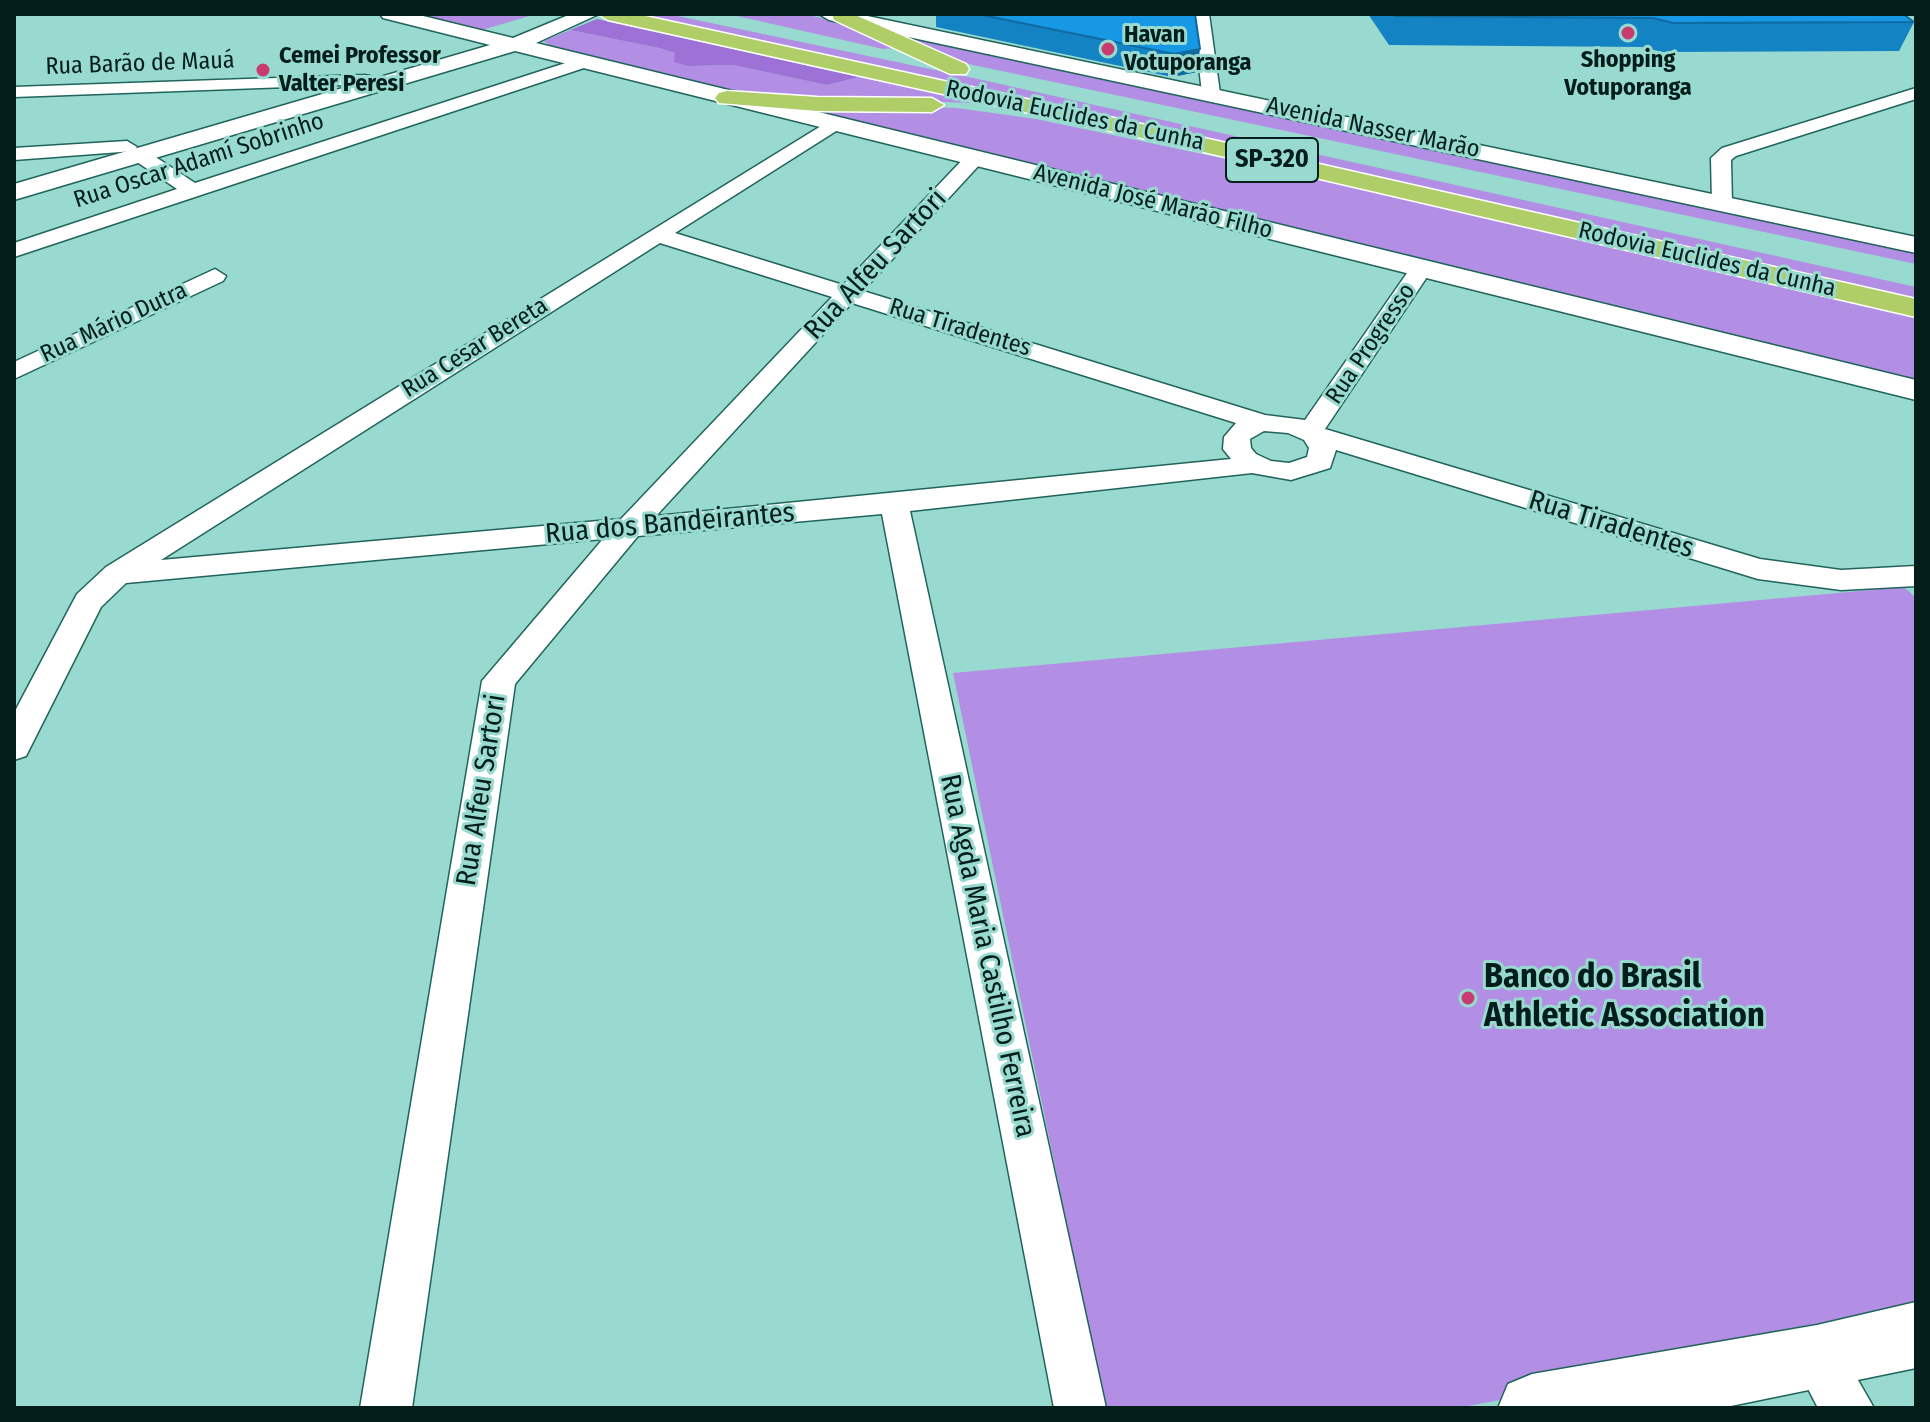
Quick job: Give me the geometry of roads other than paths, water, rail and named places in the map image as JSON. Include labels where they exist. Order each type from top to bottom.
[{"type":"highway","name":"Rodovia Euclides da Cunha","points":[[687,14],[1916,283]]},
{"type":"highway","points":[[835,15],[975,75]]},
{"type":"highway","name":"Rodovia Euclides da Cunha","points":[[618,16],[1169,137],[1916,308]]},
{"type":"highway","points":[[727,98],[817,104],[955,106],[1169,137]]},
{"type":"main road","name":"Avenida José Marão Filho","points":[[390,14],[1916,390]]},
{"type":"main road","points":[[371,84],[548,14]]},
{"type":"main road","points":[[14,192],[134,151],[516,44],[589,14]]},
{"type":"main road","name":"Avenida Nasser Marão","points":[[835,15],[1916,245]]},
{"type":"main road","points":[[14,178],[134,151]]},
{"type":"main road","points":[[1557,1406],[1832,1383],[1916,1335]]},
{"type":"street","points":[[1201,14],[1211,93]]},
{"type":"street","name":"Rua Oscar Adamí Sobrinho","points":[[14,250],[584,62]]},
{"type":"street","name":"Rua Barão de Mauá","points":[[14,92],[371,84]]},
{"type":"street","points":[[1722,203],[1721,158],[1729,152],[1916,93]]},
{"type":"street","name":"Rua Cesar Bereta","points":[[14,747],[88,601],[117,574],[834,124]]},
{"type":"street","points":[[14,154],[134,151],[193,191]]},
{"type":"street","name":"Rua Alfeu Sartori","points":[[386,1408],[499,681],[630,527],[975,158]]},
{"type":"street","name":"Rua Tiradentes","points":[[657,235],[1263,423],[1309,428],[1758,569],[1841,580],[1916,576]]},
{"type":"street","name":"Rua Progresso","points":[[1309,428],[1422,268]]},
{"type":"street","name":"Rua Mário Dutra","points":[[14,371],[215,276]]},
{"type":"street","points":[[1238,460],[1235,443],[1241,432],[1263,423]]},
{"type":"street","name":"Rua dos Bandeirantes","points":[[117,574],[894,504],[1238,460],[1278,472],[1313,467],[1323,455],[1323,448],[1309,428]]},
{"type":"street","name":"Rua Agda Maria Castilho Ferreira","points":[[894,504],[1080,1408]]},
{"type":"place","name":"Shopping Votuporanga","points":[[1628,33]]},
{"type":"place","name":"Havan Votuporanga","points":[[1108,49]]},
{"type":"place","name":"Cemei Professor Valter Peresi","points":[[263,70]]},
{"type":"place","name":"Banco do Brasil Athletic Association","points":[[1468,998]]}]
